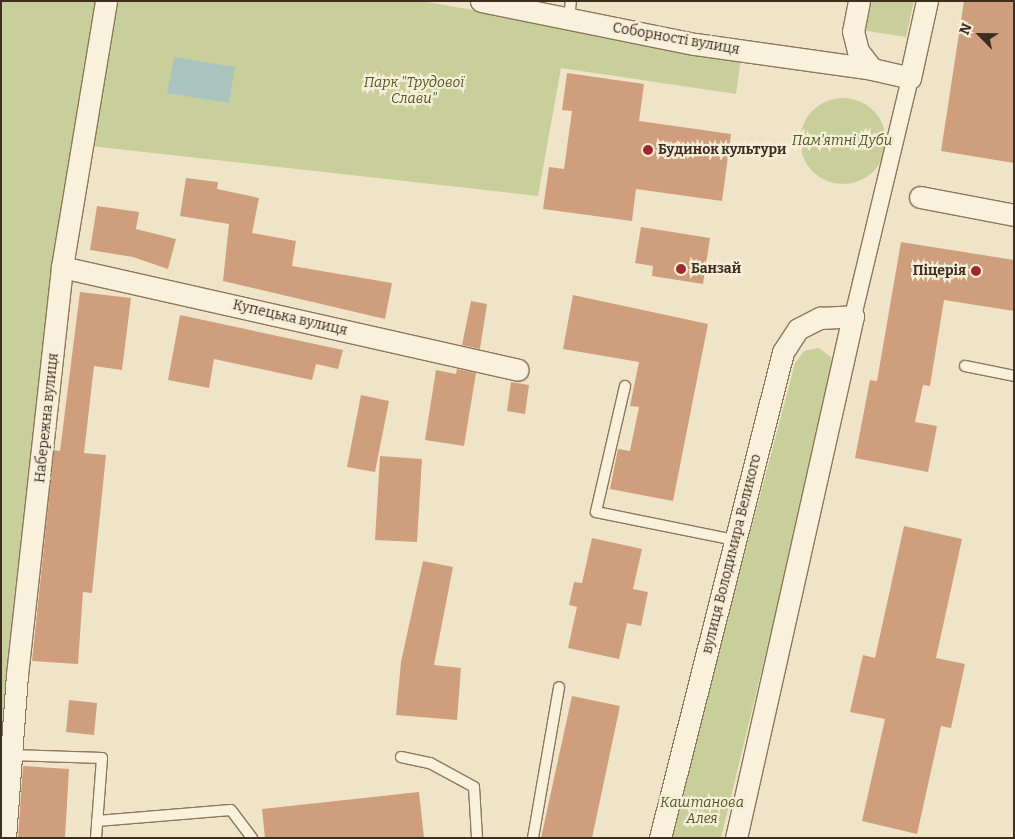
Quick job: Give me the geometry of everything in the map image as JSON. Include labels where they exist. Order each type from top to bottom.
[{"type":"street","name":"Набережна вулиця","points":[[5,838],[11,754],[62,267],[106,1]]},
{"type":"street","name":"Соборності вулиця","points":[[481,1],[570,10],[695,44],[872,69]]},
{"type":"street","points":[[859,1],[853,31],[858,51],[872,69],[910,78]]},
{"type":"street","points":[[736,838],[853,316],[927,1]]},
{"type":"street","points":[[920,197],[1014,215]]},
{"type":"street","name":"Купецька вулиця","points":[[62,267],[518,370]]},
{"type":"street","name":"вулиця Володимира Великого","points":[[660,838],[783,352],[798,329],[820,318],[853,316]]},
{"type":"lane","points":[[965,366],[1014,376]]},
{"type":"lane","points":[[626,386],[596,512],[735,540]]},
{"type":"lane","points":[[533,838],[559,687]]},
{"type":"lane","points":[[11,754],[102,758],[96,838]]},
{"type":"lane","points":[[401,757],[430,763],[474,788],[476,838]]},
{"type":"lane","points":[[97,822],[230,810],[252,838]]},
{"type":"green space","name":"Парк \"Трудової Слави\"","points":[[1,1],[422,1],[741,58],[736,94],[561,68],[538,196],[73,144],[1,758]]},
{"type":"green space","points":[[867,1],[914,1],[906,37],[861,30]]},
{"type":"green space","name":"Пам'ятні Дуби","points":[[835,98],[851,98],[860,101],[874,110],[883,124],[886,141],[883,158],[874,172],[860,181],[851,184],[835,184],[819,177],[807,165],[800,149],[800,133],[807,117],[819,105]]},
{"type":"green space","name":"Каштанова Алея","points":[[819,348],[831,357],[834,372],[721,838],[670,838],[795,363],[804,351]]},
{"type":"water","points":[[174,57],[235,67],[229,103],[167,93]]},
{"type":"building","points":[[964,1],[1014,1],[1014,163],[941,151]]},
{"type":"building","name":"Будинок культури","points":[[567,73],[644,84],[639,121],[731,134],[722,201],[636,189],[632,221],[543,209],[549,167],[564,169],[572,111],[562,110]]},
{"type":"building","points":[[186,178],[218,182],[217,189],[259,198],[252,233],[296,241],[292,266],[392,283],[385,319],[223,281],[229,224],[180,216]]},
{"type":"building","points":[[97,206],[139,212],[136,229],[176,239],[168,269],[133,257],[90,250]]},
{"type":"building","points":[[641,227],[710,238],[703,284],[652,276],[653,266],[635,263]]},
{"type":"building","points":[[901,242],[1014,260],[1014,311],[944,300],[930,386],[923,385],[915,422],[937,426],[928,472],[855,458],[870,380],[877,381]]},
{"type":"building","points":[[80,292],[131,298],[122,370],[94,366],[84,453],[106,455],[92,593],[83,592],[78,664],[32,661],[54,450],[60,451]]},
{"type":"building","points":[[573,295],[708,324],[673,501],[610,489],[618,449],[630,451],[639,407],[630,406],[639,362],[563,349]]},
{"type":"building","points":[[471,301],[487,304],[480,349],[462,345]]},
{"type":"building","points":[[180,315],[343,350],[338,369],[316,364],[312,380],[214,359],[209,388],[168,380]]},
{"type":"building","points":[[457,369],[476,373],[464,446],[425,440],[436,370],[456,374]]},
{"type":"building","points":[[511,382],[529,385],[525,414],[507,411]]},
{"type":"building","points":[[361,395],[389,401],[375,472],[347,467]]},
{"type":"building","points":[[380,456],[422,459],[417,542],[375,540]]},
{"type":"building","points":[[904,526],[962,539],[936,658],[965,664],[951,728],[941,726],[917,834],[862,821],[885,719],[850,712],[863,655],[875,658]]},
{"type":"building","points":[[592,538],[642,549],[633,589],[648,592],[641,626],[627,623],[619,659],[568,648],[577,607],[569,605],[574,582],[582,583]]},
{"type":"building","points":[[423,561],[453,567],[434,665],[461,668],[457,720],[396,715],[401,662]]},
{"type":"building","points":[[572,696],[620,706],[592,838],[541,838]]},
{"type":"building","points":[[69,700],[97,703],[94,735],[66,732]]},
{"type":"building","points":[[23,766],[69,769],[65,838],[18,838]]},
{"type":"building","points":[[419,792],[424,838],[265,838],[262,809]]},
{"type":"place","name":"Будинок культури","points":[[648,150]]},
{"type":"place","name":"Банзай","points":[[681,269]]},
{"type":"place","name":"Піцерія","points":[[976,271]]}]
